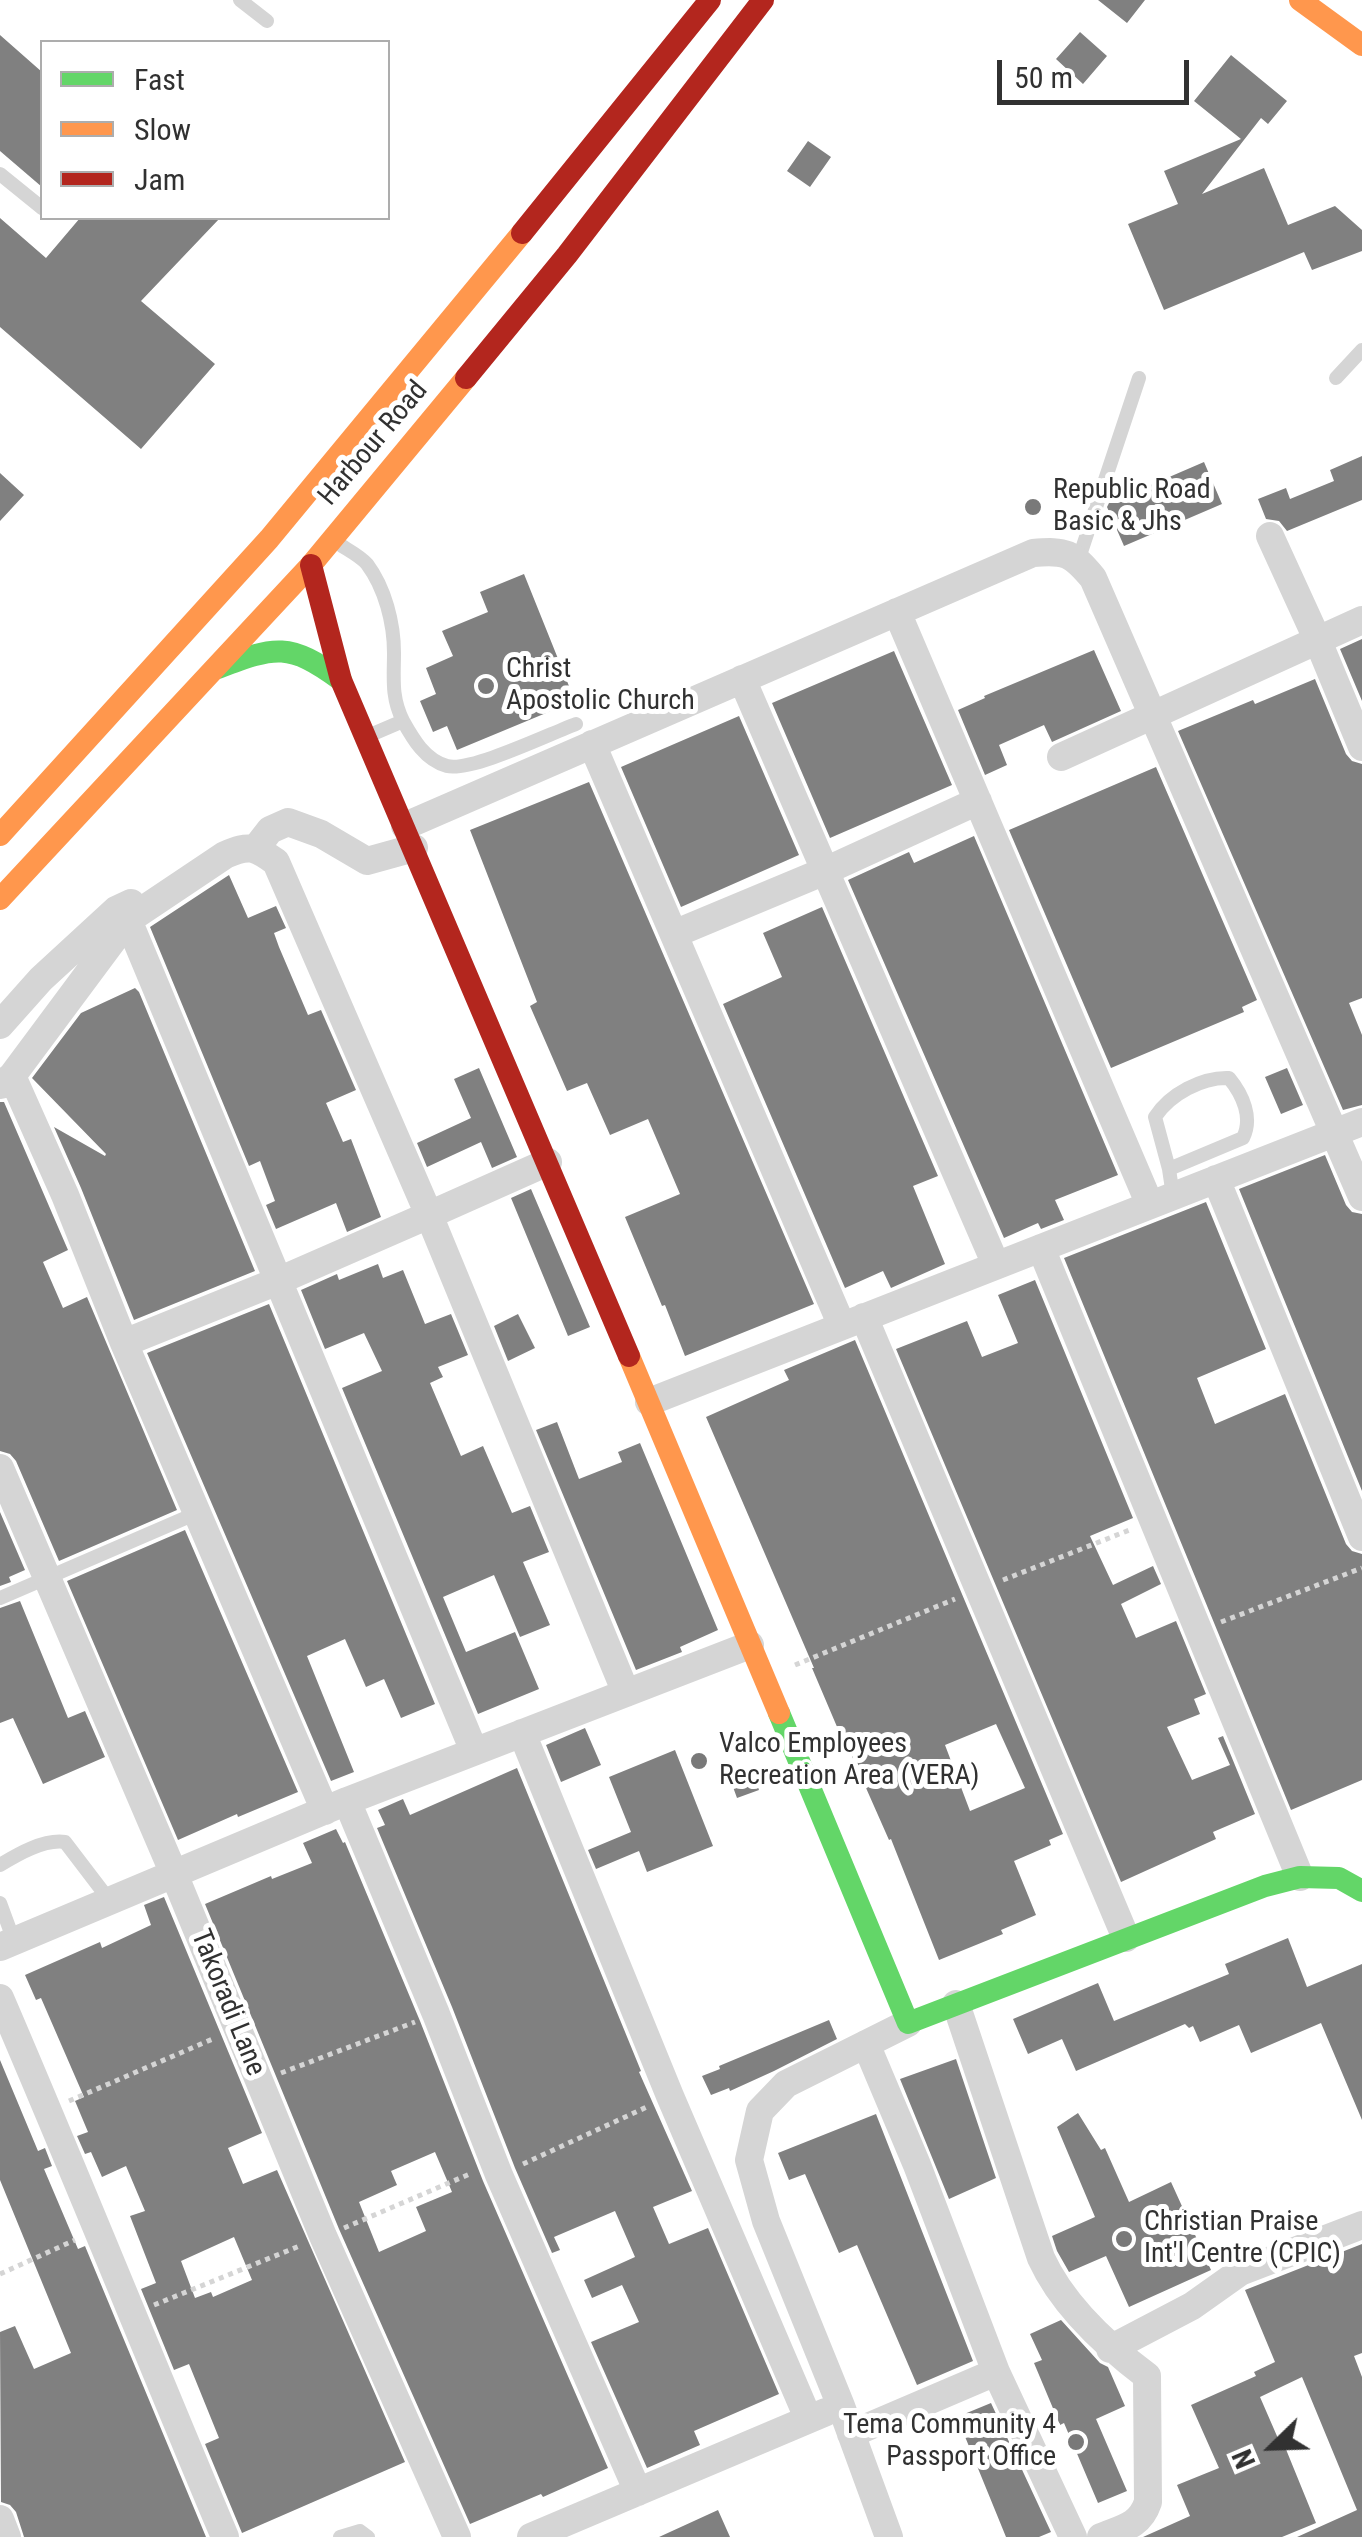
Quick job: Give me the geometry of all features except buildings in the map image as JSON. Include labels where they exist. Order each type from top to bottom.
[{"type":"main road","name":"Harbour Road","points":[[0,835],[270,539],[710,0]]},
{"type":"main road","name":"Harbour Road","points":[[0,900],[311,565],[568,255],[762,0]]},
{"type":"main road","points":[[1314,4],[1362,46]]},
{"type":"main road","points":[[311,565],[341,680],[650,1402],[908,2023],[1231,1897],[1300,1877],[1339,1878],[1362,1891]]},
{"type":"main road","points":[[216,669],[280,648],[309,657],[341,680]]},
{"type":"street","points":[[1270,536],[1362,748]]},
{"type":"street","points":[[256,848],[270,830],[288,822],[322,834],[368,862],[584,734],[742,679],[1033,552],[1059,551],[1078,561],[1093,578],[1362,1198]]},
{"type":"street","points":[[897,612],[978,801],[1164,1190]]},
{"type":"street","points":[[1061,757],[1362,620]]},
{"type":"street","points":[[742,679],[996,1265]]},
{"type":"street","points":[[584,734],[853,1322],[1126,1938]]},
{"type":"street","points":[[674,934],[978,801]]},
{"type":"street","points":[[0,1025],[41,979],[116,910],[241,848],[256,848],[276,862],[429,1215],[626,1693]]},
{"type":"street","points":[[226,855],[128,920],[6,1080],[65,1196],[197,1514],[436,2014],[499,2175],[638,2492]]},
{"type":"street","points":[[128,920],[474,1751]]},
{"type":"street","points":[[650,1402],[1041,1248],[1164,1190],[1216,1179],[1362,1122]]},
{"type":"street","points":[[124,1343],[278,1281],[548,1162]]},
{"type":"street","points":[[1216,1179],[1362,1537]]},
{"type":"street","points":[[1041,1248],[1300,1877]]},
{"type":"street","name":"Takoradi Lane","points":[[0,1468],[323,2236],[457,2537]]},
{"type":"street","points":[[7,1944],[336,1806],[750,1645]]},
{"type":"street","points":[[522,1733],[670,2096],[808,2418]]},
{"type":"street","points":[[0,1998],[226,2537]]},
{"type":"street","points":[[956,2004],[1050,2280],[1110,2349],[1146,2376],[1148,2502],[1143,2516],[1131,2525],[1101,2537]]},
{"type":"street","points":[[889,2537],[766,2221],[750,2160],[760,2111],[786,2084],[908,2023]]},
{"type":"street","points":[[866,2044],[996,2372],[1073,2537]]},
{"type":"street","points":[[1110,2349],[1192,2306],[1240,2272],[1362,2225]]},
{"type":"street","points":[[851,2434],[996,2372]]},
{"type":"street","points":[[531,2537],[841,2406]]},
{"type":"street","points":[[0,2519],[7,2537]]},
{"type":"lane","points":[[240,0],[267,21]]},
{"type":"lane","points":[[0,174],[40,206]]},
{"type":"lane","points":[[1336,378],[1362,350]]},
{"type":"lane","points":[[1078,561],[1138,378]]},
{"type":"lane","points":[[333,539],[365,562],[379,585],[393,631],[395,705],[418,746],[432,759],[460,767],[584,734]]},
{"type":"lane","points":[[367,736],[403,721]]},
{"type":"lane","points":[[1215,1077],[1229,1078],[1248,1113],[1249,1127],[1243,1138],[1164,1190],[1154,1117],[1177,1094],[1215,1077]]},
{"type":"lane","points":[[0,1598],[197,1514]]},
{"type":"lane","points":[[0,1865],[43,1844],[65,1842],[110,1901]]},
{"type":"lane","points":[[0,1904],[7,1944]]},
{"type":"lane","points":[[340,2537],[360,2531],[368,2537]]},
{"type":"path","points":[[1200,1630],[1362,1568]]},
{"type":"path","points":[[259,2082],[436,2014]]},
{"type":"path","points":[[48,2110],[238,2029]]},
{"type":"path","points":[[131,2314],[484,2168],[499,2175],[670,2096]]},
{"type":"path","points":[[0,2274],[99,2229]]},
{"type":"traffic: fast","points":[[218,668],[254,655],[282,652],[308,659],[341,680]]},
{"type":"traffic: fast","points":[[779,1713],[908,2023],[1265,1886],[1300,1877],[1339,1878],[1362,1891]]},
{"type":"traffic: slow","points":[[1300,0],[1362,45]]},
{"type":"traffic: slow","points":[[0,835],[269,539],[522,233]]},
{"type":"traffic: slow","points":[[0,899],[311,565],[466,378]]},
{"type":"traffic: slow","points":[[629,1356],[779,1713]]},
{"type":"traffic: jam","points":[[522,233],[710,0]]},
{"type":"traffic: jam","points":[[466,378],[567,255],[763,0]]},
{"type":"traffic: jam","points":[[311,565],[341,680],[629,1356]]},
{"type":"place","name":"Republic Road Basic & Jhs","points":[[1033,507]]},
{"type":"place","name":"Christ Apostolic Church","points":[[486,686]]},
{"type":"place","name":"Valco Employees Recreation Area (VERA)","points":[[699,1761]]},
{"type":"place","name":"Christian Praise Int'l Centre (CPIC)","points":[[1124,2239]]},
{"type":"place","name":"Tema Community 4 Passport Office","points":[[1076,2442]]}]
